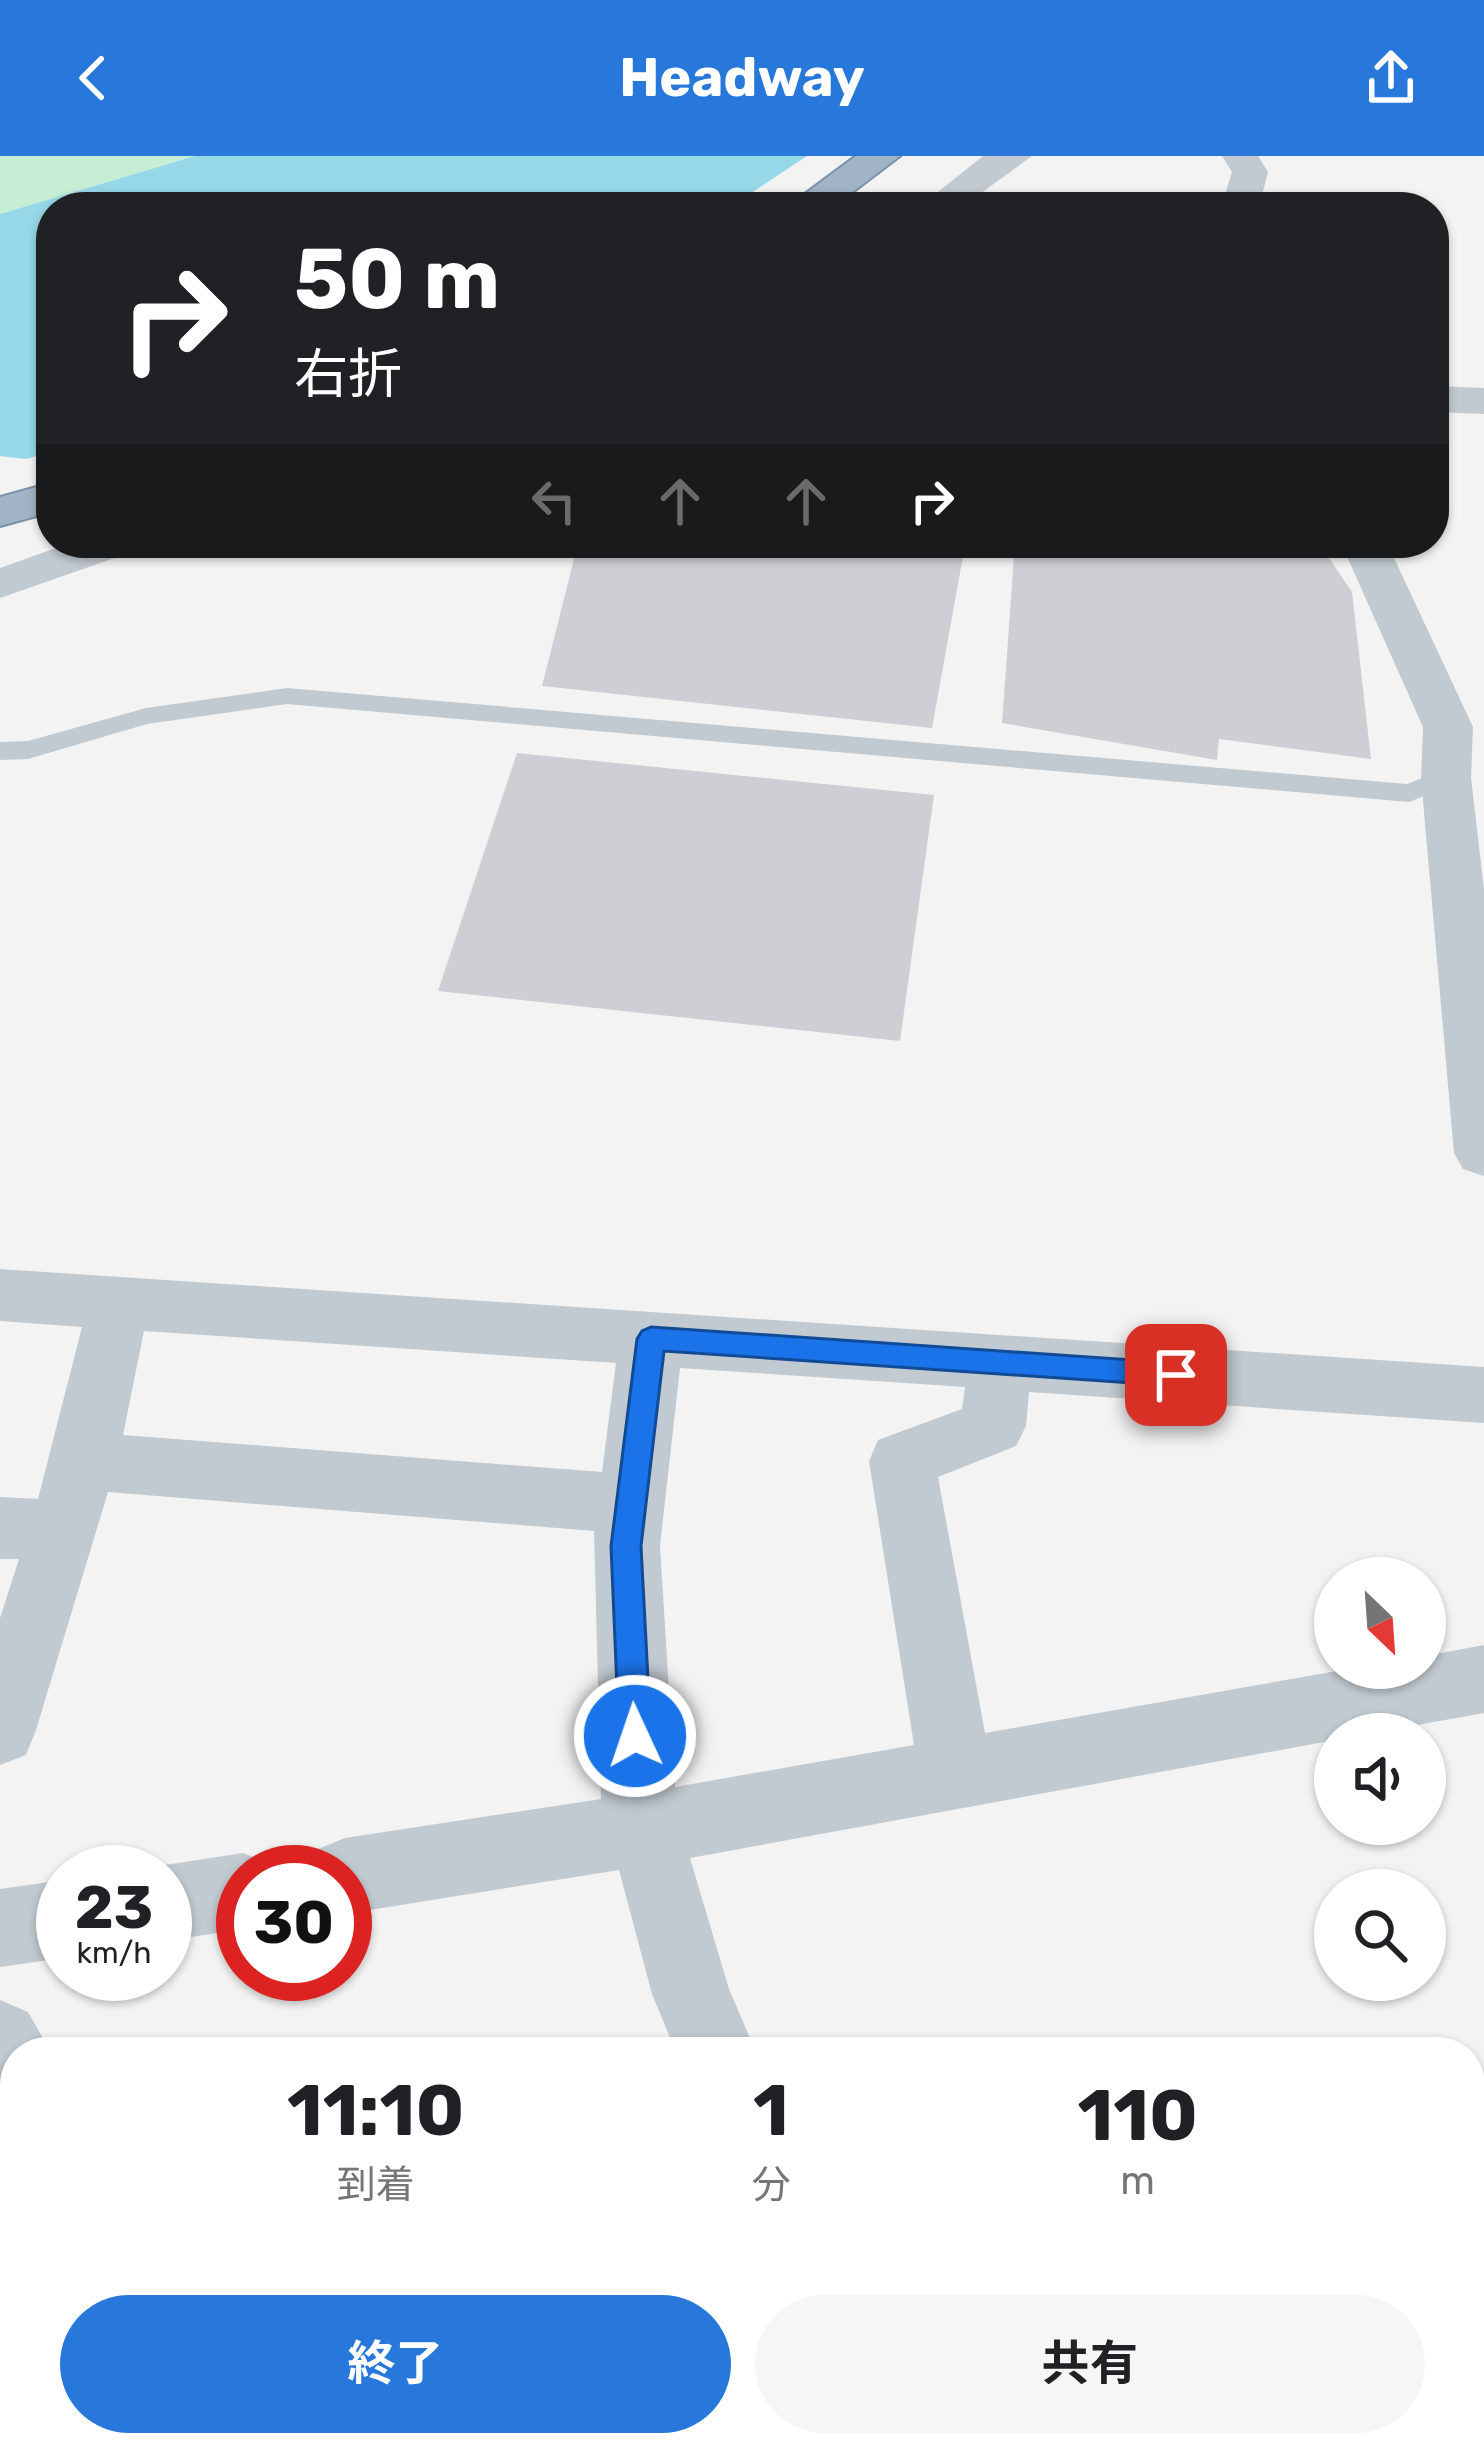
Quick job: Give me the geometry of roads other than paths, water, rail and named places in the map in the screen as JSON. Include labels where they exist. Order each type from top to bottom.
[{"type":"highway","points":[[829,192],[881,156]]},
{"type":"highway","points":[[0,512],[36,501]]},
{"type":"street","points":[[958,192],[1014,156]]},
{"type":"street","points":[[1240,156],[1250,172],[1244,192]]},
{"type":"street","points":[[1449,400],[1484,401]]},
{"type":"street","points":[[0,584],[72,558]]},
{"type":"street","points":[[1371,558],[1448,727],[1465,778],[1484,1153]]},
{"type":"street","points":[[0,1294],[1484,1395]]},
{"type":"street","points":[[0,1730],[31,1530],[84,1461],[119,1303]]},
{"type":"street","points":[[651,1339],[626,1546],[640,1830],[663,1886],[691,1994],[710,2037]]},
{"type":"street","points":[[956,1774],[902,1461],[993,1426],[1000,1363]]},
{"type":"street","points":[[84,1461],[631,1504]]},
{"type":"street","points":[[372,1872],[640,1830],[1484,1679]]},
{"type":"street","points":[[0,1928],[36,1923]]},
{"type":"lane","points":[[0,751],[28,750],[146,716],[287,696],[1409,793],[1465,778]]},
{"type":"water","points":[[195,156],[807,156],[753,192],[74,192]]},
{"type":"water","points":[[36,203],[36,456],[26,459],[0,456],[0,214]]}]
